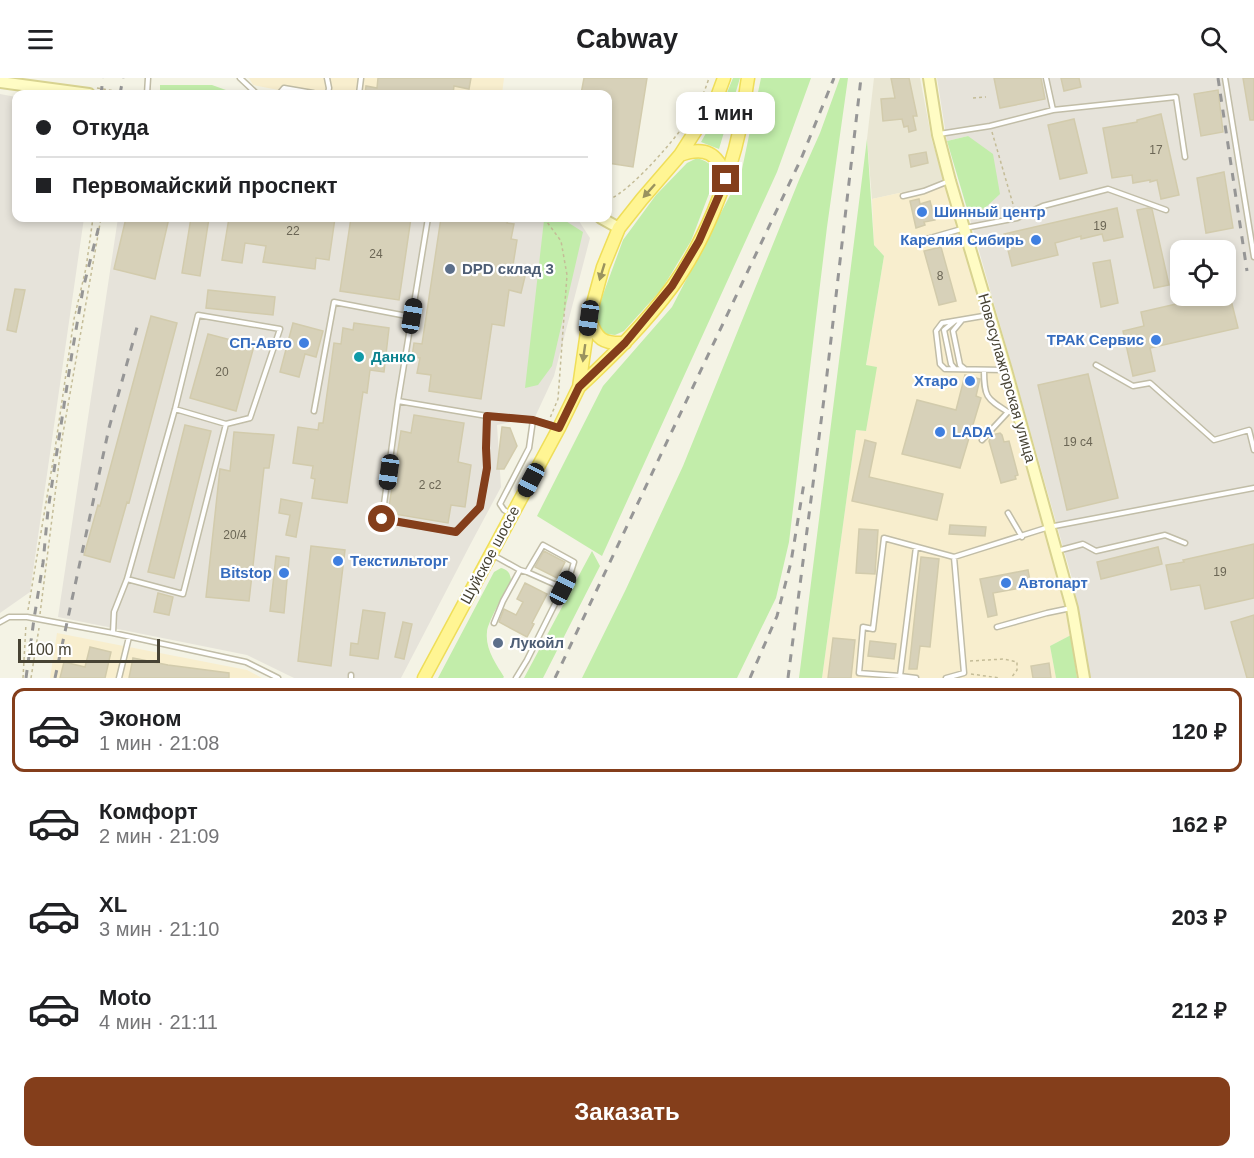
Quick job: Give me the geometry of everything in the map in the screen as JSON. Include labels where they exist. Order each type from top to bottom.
[{"type":"main road","name":"Шуйское шоссе","points":[[424,678],[512,515],[553,426],[579,387],[589,318],[603,267],[619,228],[680,155],[717,97],[724,78]]},
{"type":"main road","points":[[579,387],[625,343],[672,286],[699,241],[726,179],[740,128],[748,78]]},
{"type":"main road","name":"Новосулажгорская улица","points":[[929,78],[938,135],[1006,370],[1012,412],[1056,552],[1071,608],[1084,678]]},
{"type":"main road","points":[[0,82],[38,83],[70,90]]},
{"type":"main road","points":[[680,155],[692,151],[704,151],[716,156],[722,165],[726,179]]},
{"type":"main road","points":[[608,222],[619,228]]},
{"type":"main road","points":[[589,318],[594,332],[602,340],[612,344],[625,343]]},
{"type":"lane","points":[[240,78],[253,90]]},
{"type":"lane","points":[[1046,78],[1053,110]]},
{"type":"lane","points":[[1225,78],[1254,257]]},
{"type":"lane","points":[[938,135],[990,126],[1053,110],[1176,97],[1185,157]]},
{"type":"lane","points":[[903,196],[950,181]]},
{"type":"lane","points":[[916,242],[964,228],[1017,218],[1043,206],[1108,189],[1166,210]]},
{"type":"lane","points":[[427,222],[398,401],[382,519],[456,532],[480,507],[487,468],[487,416]]},
{"type":"lane","points":[[314,411],[334,302],[412,316]]},
{"type":"lane","points":[[113,633],[114,612],[127,579],[175,409],[198,315],[280,328],[250,418],[226,424],[175,409]]},
{"type":"lane","points":[[990,315],[942,323],[936,331],[940,364],[945,369],[1006,370]]},
{"type":"lane","points":[[955,320],[944,330],[951,364],[956,369]]},
{"type":"lane","points":[[962,320],[952,331],[960,365],[966,370]]},
{"type":"lane","points":[[1096,364],[1133,386],[1150,383],[1214,441],[1249,430],[1254,450]]},
{"type":"lane","points":[[982,440],[1012,412],[989,400],[984,388],[984,370]]},
{"type":"lane","points":[[398,401],[487,416],[533,420],[553,426]]},
{"type":"lane","points":[[512,515],[500,504],[529,448],[533,420]]},
{"type":"lane","points":[[127,579],[183,594],[226,424]]},
{"type":"lane","points":[[916,678],[859,673],[863,627],[873,629],[884,538],[954,557],[1049,527],[1254,488]]},
{"type":"lane","points":[[1008,513],[1022,537]]},
{"type":"lane","points":[[1056,552],[1083,544],[1096,551],[1166,535],[1185,543]]},
{"type":"lane","points":[[516,678],[574,562],[543,545],[527,572]]},
{"type":"lane","points":[[900,676],[916,547]]},
{"type":"lane","points":[[491,554],[520,570],[563,588]]},
{"type":"lane","points":[[946,678],[964,673],[954,557]]},
{"type":"lane","points":[[494,623],[520,570]]},
{"type":"lane","points":[[997,627],[1071,608]]},
{"type":"lane","points":[[0,622],[9,616],[27,617],[113,633],[246,662],[278,678]]},
{"type":"lane","points":[[119,678],[129,637]]},
{"type":"path","points":[[612,199],[630,186],[682,129],[698,104],[709,78]]},
{"type":"path","points":[[973,98],[986,97]]},
{"type":"path","points":[[990,126],[1017,218]]},
{"type":"path","points":[[23,678],[27,617],[74,319],[86,268],[92,222]]},
{"type":"path","points":[[31,678],[62,439],[100,222]]},
{"type":"path","points":[[547,222],[561,241],[567,275],[558,399],[553,426]]},
{"type":"path","points":[[963,661],[1004,659],[1017,662],[1017,670],[1011,678]]},
{"type":"path","points":[[977,678],[975,674],[1000,678]]},
{"type":"shaded area","points":[[249,78],[504,78],[502,90],[279,90],[253,85]]},
{"type":"shaded area","points":[[874,78],[920,78],[932,141],[945,183],[872,199],[867,139]]},
{"type":"shaded area","points":[[937,78],[1254,78],[1254,678],[1090,678],[1073,582],[968,212],[985,208],[968,136],[947,141]]},
{"type":"shaded area","points":[[0,94],[12,96],[12,222],[83,222],[30,592],[0,613]]},
{"type":"shaded area","points":[[945,183],[1056,572],[1071,635],[1050,646],[1056,678],[822,678],[856,430],[866,431],[876,367],[866,366],[884,256],[874,245],[872,199]]},
{"type":"shaded area","points":[[117,222],[580,222],[590,238],[554,376],[535,417],[497,425],[501,487],[401,678],[294,678],[247,655],[58,617]]},
{"type":"shaded area","points":[[57,633],[247,670],[262,678],[50,678]]},
{"type":"green space","points":[[733,78],[740,78],[719,149],[701,142],[722,105]]},
{"type":"green space","points":[[761,78],[811,78],[777,172],[602,556],[537,516],[603,386],[672,307],[741,174]]},
{"type":"green space","points":[[840,78],[848,78],[827,227],[789,542],[776,598],[737,678],[582,678],[683,466],[820,133]]},
{"type":"green space","points":[[160,85],[212,85],[226,90],[160,90]]},
{"type":"green space","points":[[968,136],[993,154],[1000,194],[985,208],[968,212],[947,141]]},
{"type":"green space","points":[[867,139],[874,245],[884,256],[866,365],[877,367],[866,431],[856,430],[822,678],[799,678]]},
{"type":"green space","points":[[697,158],[710,165],[715,178],[691,241],[662,289],[624,331],[615,335],[607,334],[600,330],[597,323],[597,311],[623,240],[656,195],[687,163]]},
{"type":"green space","points":[[544,222],[567,222],[583,232],[552,366],[538,385],[525,388]]},
{"type":"green space","points":[[592,551],[600,566],[543,678],[524,678]]},
{"type":"green space","points":[[501,568],[508,572],[511,580],[490,622],[487,638],[492,656],[504,677],[438,678],[494,572]]},
{"type":"green space","points":[[1071,635],[1077,678],[1056,678],[1050,646]]},
{"type":"building","points":[[378,78],[471,78],[469,89],[454,86],[454,90],[366,90],[366,86],[377,88]]},
{"type":"building","points":[[584,78],[647,78],[633,167],[612,164],[612,90],[582,90]]},
{"type":"building","points":[[891,78],[909,78],[917,116],[913,116],[916,130],[909,132],[908,126],[904,127],[902,119],[883,121],[881,99],[895,98]]},
{"type":"building","points":[[994,78],[1041,78],[1045,99],[1000,108]]},
{"type":"building","points":[[1061,78],[1079,78],[1081,87],[1064,91]]},
{"type":"building","points":[[1243,78],[1254,78],[1254,120],[1250,120]]},
{"type":"building","points":[[1218,90],[1223,132],[1201,136],[1194,94]]},
{"type":"building","points":[[1161,114],[1179,195],[1161,199],[1157,180],[1133,183],[1132,175],[1112,178],[1103,128],[1137,122],[1137,120]]},
{"type":"building","points":[[1074,119],[1087,173],[1060,179],[1048,125]]},
{"type":"building","points":[[926,152],[928,163],[911,167],[909,155]]},
{"type":"building","points":[[1224,172],[1233,228],[1206,233],[1197,178]]},
{"type":"building","name":"Шинный центр","points":[[919,199],[920,204],[930,201],[935,220],[924,222],[925,225],[916,228],[910,201]]},
{"type":"building","name":"Карелия Сибирь","points":[[1117,208],[1123,237],[1104,241],[1102,234],[1081,239],[1081,236],[1055,243],[1058,255],[1012,266],[1004,234]]},
{"type":"building","points":[[1152,209],[1169,285],[1154,288],[1137,210]]},
{"type":"building","points":[[125,222],[168,222],[155,279],[114,269]]},
{"type":"building","points":[[190,222],[208,222],[200,276],[182,273]]},
{"type":"building","points":[[228,222],[334,222],[329,260],[316,258],[315,269],[263,262],[266,246],[245,243],[242,263],[222,260]]},
{"type":"building","points":[[350,222],[410,222],[399,300],[340,291]]},
{"type":"building","points":[[440,222],[507,222],[514,224],[511,239],[517,240],[513,265],[527,268],[521,293],[509,290],[504,326],[492,324],[481,399],[429,391],[431,375],[417,373],[420,358],[412,357],[414,343],[422,344]]},
{"type":"building","points":[[941,247],[956,301],[939,305],[924,251]]},
{"type":"building","points":[[1110,260],[1118,303],[1101,307],[1093,263]]},
{"type":"building","points":[[15,289],[25,290],[16,332],[7,330]]},
{"type":"building","points":[[208,290],[275,297],[273,315],[206,308]]},
{"type":"building","name":"ТРАК Сервис","points":[[1170,305],[1232,306],[1238,328],[1150,348],[1155,371],[1133,376],[1123,331],[1144,326],[1141,312]]},
{"type":"building","points":[[151,316],[177,323],[129,503],[127,502],[110,562],[84,555],[98,505],[100,506]]},
{"type":"building","name":"СП-Авто","points":[[293,323],[323,331],[316,357],[305,354],[299,377],[280,372]]},
{"type":"building","points":[[354,323],[389,328],[384,372],[370,370],[367,393],[363,392],[347,503],[312,498],[315,479],[311,478],[313,466],[293,463],[298,427],[318,430],[319,423],[323,423],[334,343],[341,344],[343,328],[353,330]]},
{"type":"building","points":[[208,334],[254,346],[236,411],[190,398]]},
{"type":"building","points":[[1088,374],[1118,498],[1067,510],[1038,385]]},
{"type":"building","name":"LADA","points":[[965,375],[980,379],[976,396],[981,398],[960,468],[902,454],[917,400],[956,410]]},
{"type":"building","points":[[414,415],[464,423],[458,462],[471,465],[465,507],[451,505],[448,523],[388,513],[401,431],[411,433]]},
{"type":"building","points":[[185,425],[211,431],[174,578],[148,572]]},
{"type":"building","points":[[502,427],[510,428],[517,446],[504,469],[497,469]]},
{"type":"building","points":[[234,432],[274,435],[269,468],[264,468],[249,601],[206,597],[220,469],[230,471]]},
{"type":"building","points":[[1000,433],[1004,442],[1009,441],[1018,475],[1015,476],[1016,479],[1001,483],[989,441],[992,435]]},
{"type":"building","points":[[865,440],[876,443],[869,477],[943,494],[937,520],[852,501]]},
{"type":"building","points":[[281,499],[302,503],[296,537],[286,535],[290,515],[279,513]]},
{"type":"building","points":[[950,525],[986,527],[985,536],[949,534]]},
{"type":"building","points":[[859,529],[878,530],[875,574],[856,573]]},
{"type":"building","points":[[1254,544],[1254,598],[1205,609],[1200,585],[1171,590],[1166,565]]},
{"type":"building","points":[[311,546],[345,550],[331,666],[298,661]]},
{"type":"building","points":[[1158,547],[1162,564],[1101,579],[1097,562]]},
{"type":"building","points":[[544,551],[565,562],[557,578],[535,567]]},
{"type":"building","points":[[276,556],[289,558],[284,613],[270,611]]},
{"type":"building","points":[[921,557],[939,559],[930,647],[920,646],[917,669],[909,669]]},
{"type":"building","name":"Автопарт","points":[[1028,570],[1031,586],[993,593],[997,615],[988,617],[980,579]]},
{"type":"building","points":[[525,583],[547,594],[527,637],[499,622],[504,609],[516,615],[523,602],[517,599]]},
{"type":"building","points":[[158,593],[173,597],[169,615],[154,612]]},
{"type":"building","points":[[363,610],[385,613],[378,659],[350,655],[351,643],[358,644]]},
{"type":"building","points":[[1254,615],[1254,678],[1247,678],[1231,622]]},
{"type":"building","points":[[403,622],[412,624],[404,659],[395,657]]},
{"type":"building","points":[[833,638],[855,640],[851,678],[828,678]]},
{"type":"building","points":[[870,641],[896,644],[894,659],[868,656]]},
{"type":"building","points":[[90,647],[111,652],[105,678],[60,678],[64,662],[85,667]]},
{"type":"building","points":[[133,658],[229,673],[229,678],[129,678]]},
{"type":"building","points":[[1049,663],[1051,678],[1033,678],[1031,666]]},
{"type":"railway","points":[[102,90],[103,78]]},
{"type":"railway","points":[[121,90],[123,78]]},
{"type":"railway","points":[[555,678],[801,159],[834,78]]},
{"type":"railway","points":[[788,678],[826,383],[861,78]]},
{"type":"railway","points":[[1218,78],[1247,271]]},
{"type":"railway","points":[[26,678],[72,353],[83,289],[100,222]]},
{"type":"railway","points":[[55,678],[109,428],[139,320]]},
{"type":"railway","points":[[750,678],[777,616],[791,562],[804,483]]},
{"type":"place","name":"Шинный центр","points":[[922,212]]},
{"type":"place","name":"Карелия Сибирь","points":[[1036,240]]},
{"type":"place","name":"DPD склад 3","points":[[450,269]]},
{"type":"place","name":"ТРАК Сервис","points":[[1156,340]]},
{"type":"place","name":"СП-Авто","points":[[304,343]]},
{"type":"place","name":"Данко","points":[[359,357]]},
{"type":"place","name":"Хтаро","points":[[970,381]]},
{"type":"place","name":"LADA","points":[[940,432]]},
{"type":"place","name":"Текстильторг","points":[[338,561]]},
{"type":"place","name":"Bitstop","points":[[284,573]]},
{"type":"place","name":"Автопарт","points":[[1006,583]]},
{"type":"place","name":"Лукойл","points":[[498,643]]},
{"type":"route","points":[[382,519],[456,532],[480,507],[487,468],[487,416],[533,420],[559,428],[579,387],[625,343],[672,286],[699,241],[726,179]]}]
